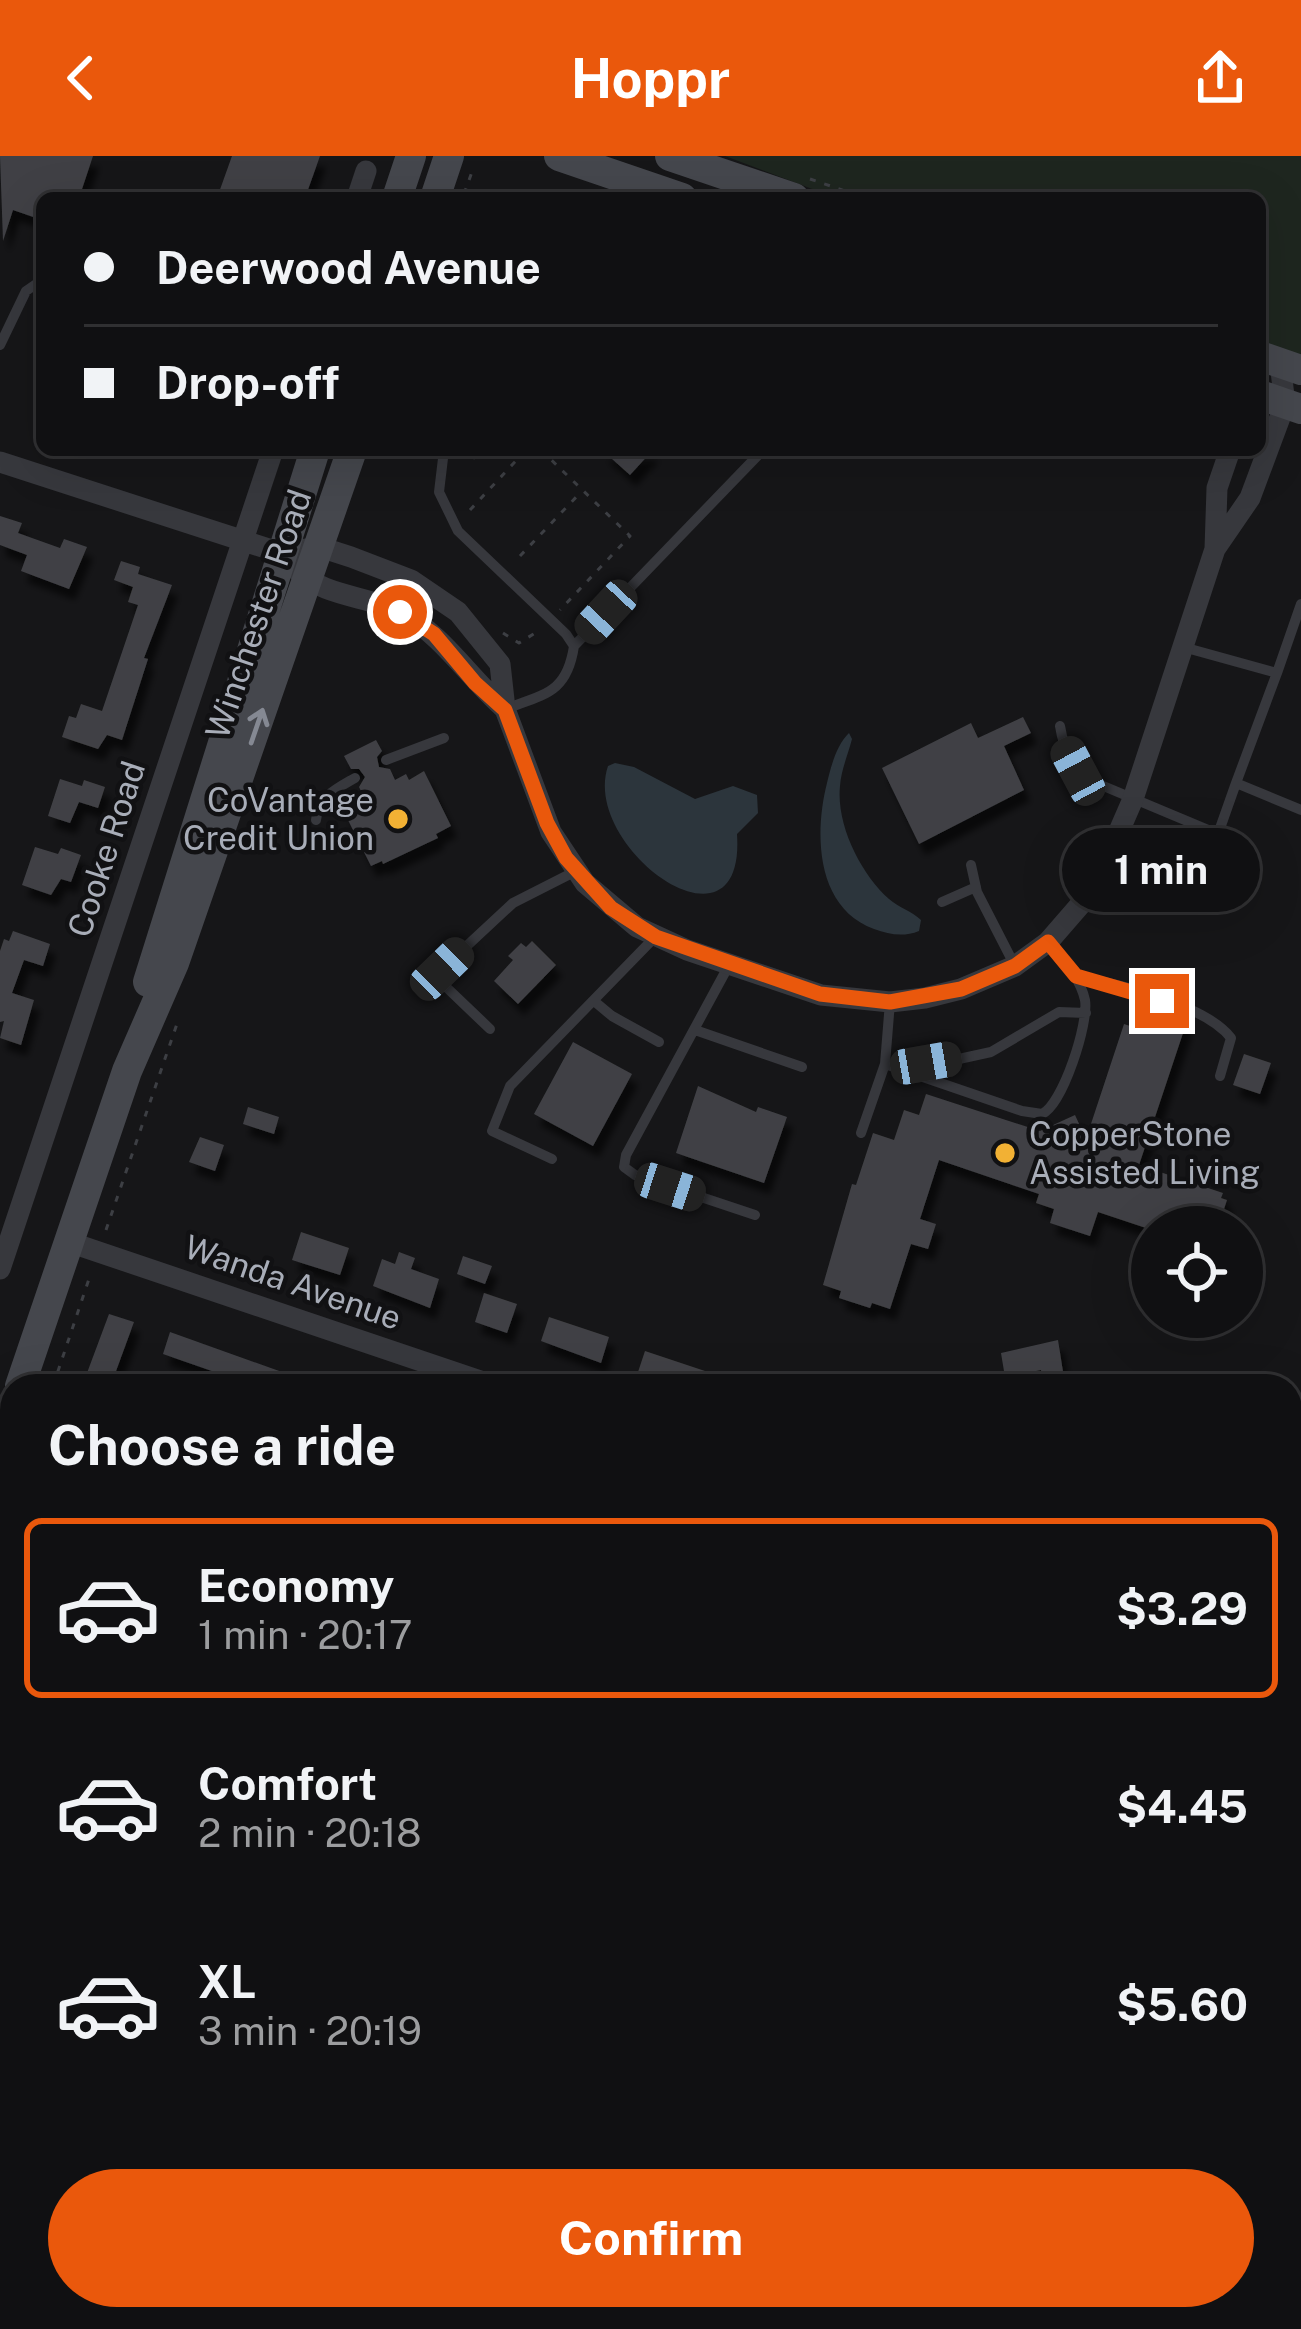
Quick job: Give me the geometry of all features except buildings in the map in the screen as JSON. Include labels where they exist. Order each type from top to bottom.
[{"type":"main road","points":[[399,192],[411,156]]},
{"type":"main road","points":[[559,156],[664,192]]},
{"type":"main road","points":[[670,156],[776,192]]},
{"type":"main road","points":[[439,192],[461,161]]},
{"type":"main road","name":"Winchester Road","points":[[127,1071],[154,958],[313,456]]},
{"type":"main road","name":"Winchester Road","points":[[24,1374],[127,1071],[174,963],[350,456]]},
{"type":"street","points":[[360,192],[366,171]]},
{"type":"street","points":[[1266,450],[1282,403],[1275,368]]},
{"type":"street","name":"Cooke Road","points":[[0,1269],[271,456]]},
{"type":"street","points":[[1215,550],[1217,488],[1229,456]]},
{"type":"street","points":[[281,554],[320,547],[395,572],[458,612],[500,664],[505,710],[551,832],[576,871],[611,908],[656,937],[728,965],[820,994],[890,1002],[961,989],[1015,966],[1048,942],[1094,889],[1132,799],[1215,550],[1250,498],[1264,456]]},
{"type":"street","points":[[0,461],[281,554],[308,580],[414,620],[434,634],[505,710]]},
{"type":"street","name":"Wanda Avenue","points":[[69,1242],[460,1374]]},
{"type":"lane","points":[[0,345],[26,291],[36,284]]},
{"type":"lane","points":[[443,456],[438,481],[448,517],[574,646]]},
{"type":"lane","points":[[505,710],[557,687],[568,675],[574,646],[757,456]]},
{"type":"lane","points":[[1060,726],[1062,741],[1078,771],[1101,787],[1218,834],[1301,604]]},
{"type":"lane","points":[[1183,646],[1277,673]]},
{"type":"lane","points":[[386,760],[444,738]]},
{"type":"lane","points":[[316,820],[322,801],[355,778]]},
{"type":"lane","points":[[1237,783],[1301,810]]},
{"type":"lane","points":[[971,865],[976,887],[1015,966]]},
{"type":"lane","points":[[490,1028],[444,985],[439,977],[442,969],[513,903],[576,871]]},
{"type":"lane","points":[[942,902],[976,887]]},
{"type":"lane","points":[[552,1159],[492,1131],[510,1086],[656,937]]},
{"type":"lane","points":[[885,1064],[1042,1114],[1057,1101],[1086,1013],[1076,976],[1048,942]]},
{"type":"lane","points":[[728,965],[626,1155],[624,1167],[635,1175],[755,1215]]},
{"type":"lane","points":[[1076,976],[1194,1011],[1216,1023],[1231,1037],[1220,1076]]},
{"type":"lane","points":[[595,1001],[659,1042]]},
{"type":"lane","points":[[861,1133],[885,1064],[890,1002]]},
{"type":"lane","points":[[904,1071],[991,1052],[1059,1012],[1086,1013]]},
{"type":"lane","points":[[695,1030],[802,1067]]},
{"type":"path","points":[[461,161],[471,182],[465,192]]},
{"type":"path","points":[[470,510],[520,456]]},
{"type":"path","points":[[494,623],[519,643],[531,638],[630,536],[547,456]]},
{"type":"path","points":[[520,556],[583,490]]},
{"type":"shaded area","points":[[725,156],[1301,156],[1301,356],[1266,344],[1266,192],[820,192]]},
{"type":"shaded area","points":[[849,733],[852,739],[840,786],[846,832],[879,889],[921,920],[919,931],[897,934],[874,929],[855,919],[830,887],[821,846],[823,803],[835,756]]},
{"type":"shaded area","points":[[608,766],[634,767],[695,799],[733,786],[757,795],[758,813],[737,834],[733,873],[717,891],[693,893],[665,881],[639,859],[618,830],[606,798]]},
{"type":"place","name":"CoVantage Credit Union","points":[[398,819]]},
{"type":"place","name":"CopperStone Assisted Living","points":[[1005,1153]]},
{"type":"route","points":[[400,612],[434,634],[505,710],[547,823],[566,858],[611,908],[656,937],[820,994],[890,1002],[961,989],[1015,966],[1048,942],[1076,976],[1162,1001]]}]
